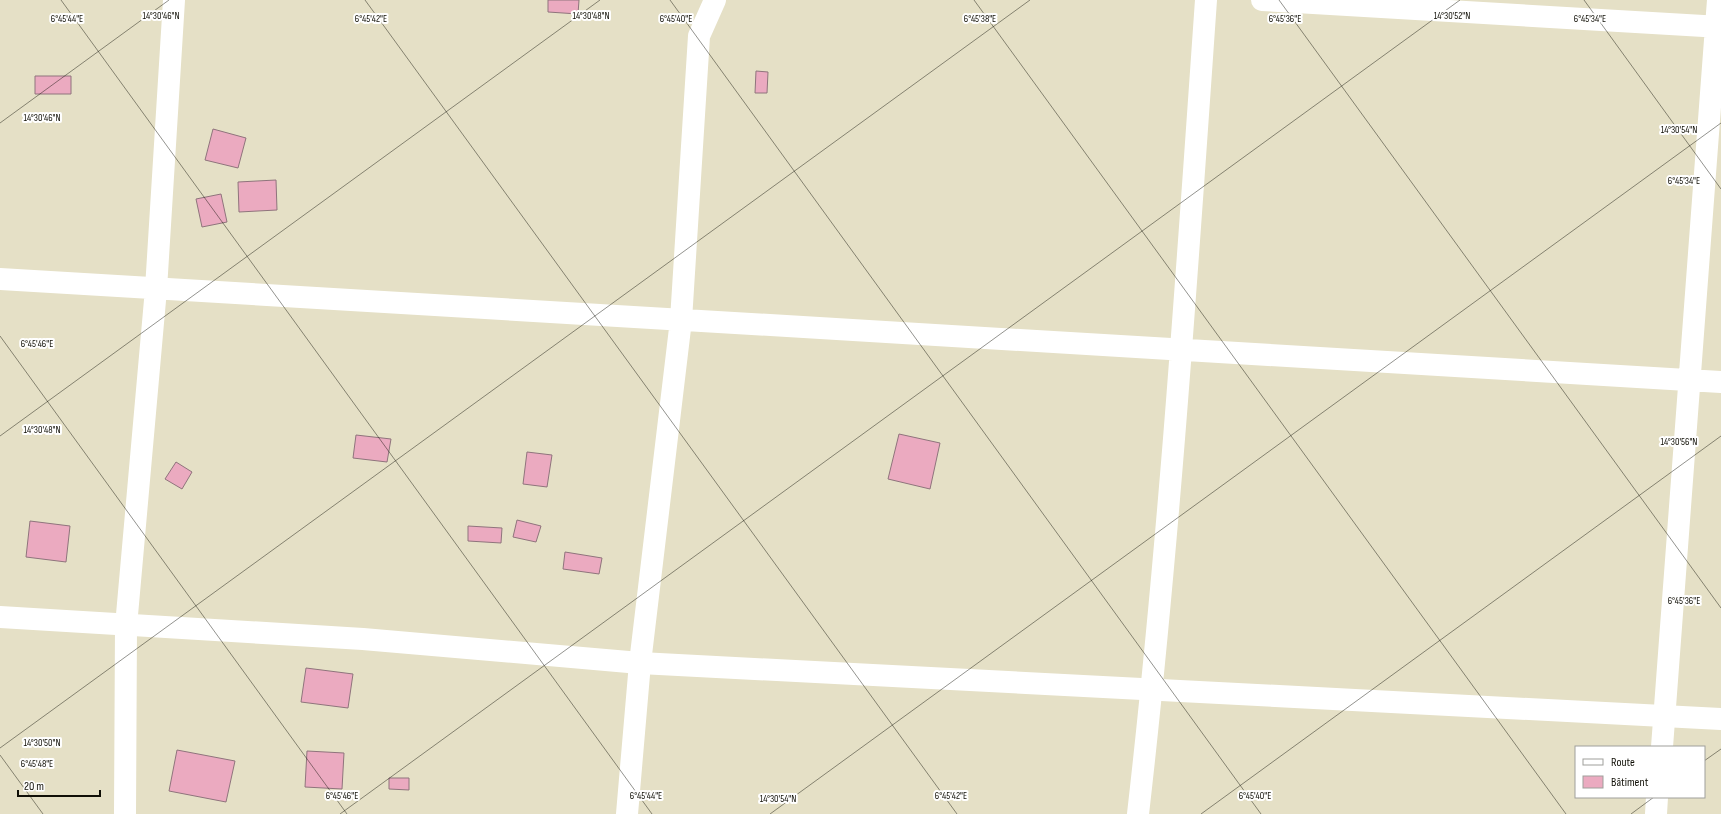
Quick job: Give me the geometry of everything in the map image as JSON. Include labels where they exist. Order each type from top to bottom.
[{"type":"street","points":[[125,814],[126,626],[156,289],[174,0]]},
{"type":"street","points":[[627,814],[640,663],[681,320],[699,36],[715,0]]},
{"type":"street","points":[[1138,814],[1153,689],[1181,350],[1206,0]]},
{"type":"street","points":[[1262,0],[1719,27]]},
{"type":"street","points":[[1662,746],[1719,27],[1718,0]]},
{"type":"street","points":[[0,279],[1721,382]]},
{"type":"street","points":[[0,617],[126,626],[363,639],[640,663],[1721,720]]},
{"type":"street","points":[[1656,814],[1657,798]]},
{"type":"building","points":[[548,0],[579,0],[578,14],[548,12]]},
{"type":"building","points":[[756,71],[768,72],[767,93],[755,93]]},
{"type":"building","points":[[35,76],[71,76],[71,94],[35,94]]},
{"type":"building","points":[[213,129],[246,138],[238,168],[205,160]]},
{"type":"building","points":[[276,180],[277,210],[239,212],[238,182]]},
{"type":"building","points":[[221,194],[227,222],[202,227],[196,199]]},
{"type":"building","points":[[899,434],[940,443],[930,489],[888,479]]},
{"type":"building","points":[[356,435],[391,439],[387,462],[353,458]]},
{"type":"building","points":[[527,452],[552,455],[547,487],[523,484]]},
{"type":"building","points":[[176,462],[192,472],[182,489],[165,479]]},
{"type":"building","points":[[517,520],[541,526],[536,542],[513,537]]},
{"type":"building","points":[[30,521],[70,526],[66,562],[26,557]]},
{"type":"building","points":[[468,526],[502,528],[501,543],[468,541]]},
{"type":"building","points":[[565,552],[602,558],[599,574],[563,569]]},
{"type":"building","points":[[306,668],[353,674],[348,708],[301,702]]},
{"type":"building","points":[[177,750],[235,761],[226,802],[169,791]]},
{"type":"building","points":[[307,751],[344,753],[342,789],[305,787]]},
{"type":"building","points":[[389,778],[409,778],[409,790],[389,789]]}]
